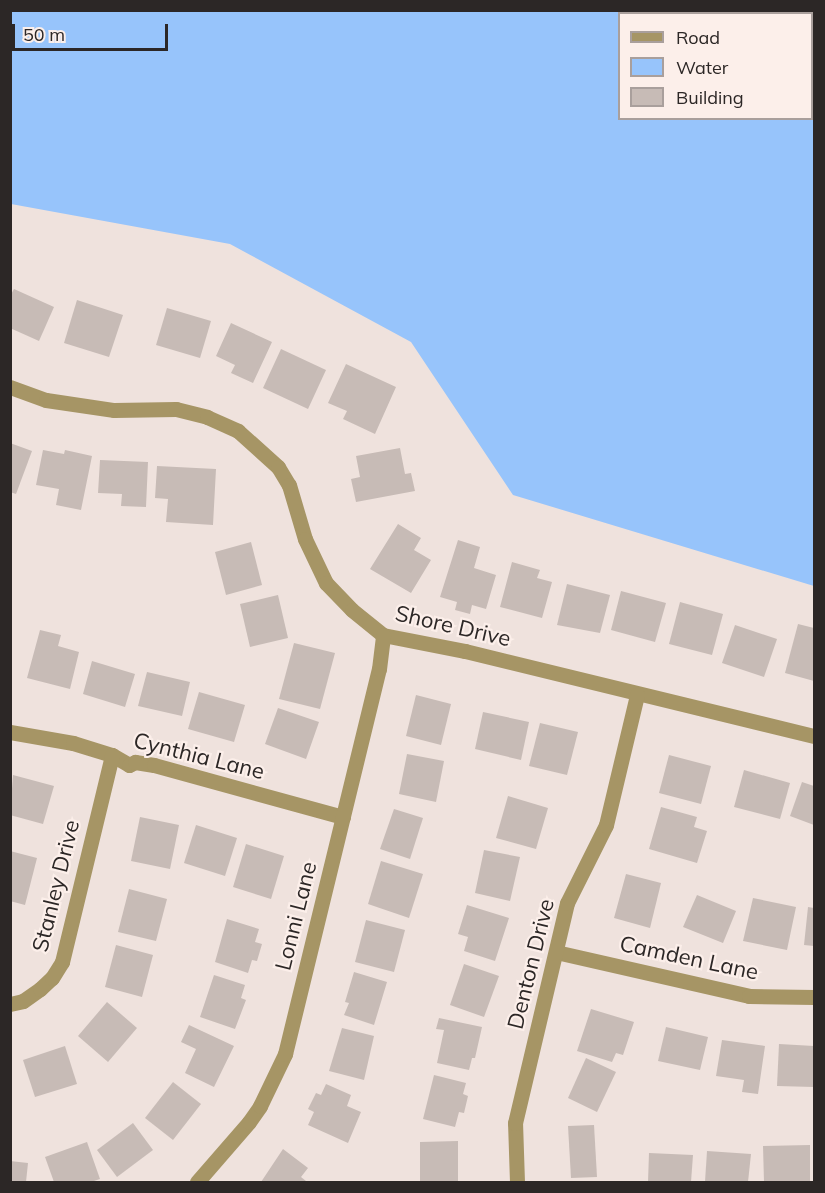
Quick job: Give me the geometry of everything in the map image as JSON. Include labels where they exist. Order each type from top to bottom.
[{"type":"street","name":"Shore Drive","points":[[10,387],[46,400],[114,410],[176,410],[207,417],[238,431],[278,467],[289,485],[305,539],[326,583],[383,635],[465,651],[637,695],[814,736]]},
{"type":"street","name":"Lonni Lane","points":[[198,1182],[260,1106],[285,1054],[380,669],[383,635]]},
{"type":"street","name":"Denton Drive","points":[[517,1182],[515,1123],[567,903],[606,825],[637,695]]},
{"type":"street","name":"Cynthia Lane","points":[[10,732],[63,741],[112,755],[129,765],[135,762],[154,765],[342,817]]},
{"type":"street","name":"Stanley Drive","points":[[10,1004],[23,1001],[40,990],[52,978],[62,962],[112,755]]},
{"type":"street","name":"Camden Lane","points":[[556,952],[749,996],[814,997]]},
{"type":"water","points":[[10,11],[814,11],[814,586],[513,495],[411,342],[230,244],[11,204]]},
{"type":"building","points":[[14,289],[54,307],[39,341],[10,328],[10,296]]},
{"type":"building","points":[[77,300],[123,315],[109,357],[64,343]]},
{"type":"building","points":[[167,308],[211,321],[200,358],[156,345]]},
{"type":"building","points":[[231,323],[272,342],[253,383],[231,373],[235,365],[216,356]]},
{"type":"building","points":[[281,349],[326,370],[308,409],[263,388]]},
{"type":"building","points":[[346,364],[396,387],[375,434],[343,419],[347,411],[328,403]]},
{"type":"building","points":[[10,443],[32,451],[16,494],[10,492]]},
{"type":"building","points":[[400,448],[405,474],[411,473],[415,491],[356,502],[351,479],[360,477],[356,456]]},
{"type":"building","points":[[43,450],[64,454],[65,450],[92,456],[81,510],[56,505],[59,489],[36,485]]},
{"type":"building","points":[[100,460],[148,462],[146,507],[121,506],[122,494],[98,493]]},
{"type":"building","points":[[157,466],[216,469],[213,525],[166,522],[168,499],[155,498]]},
{"type":"building","points":[[398,524],[421,538],[414,550],[431,560],[411,593],[370,569]]},
{"type":"building","points":[[458,540],[480,547],[474,568],[496,575],[486,609],[472,605],[470,614],[455,610],[457,602],[440,597]]},
{"type":"building","points":[[251,542],[262,585],[226,595],[215,552]]},
{"type":"building","points":[[512,562],[540,570],[537,578],[552,582],[542,618],[500,607]]},
{"type":"building","points":[[567,584],[610,595],[600,633],[557,625]]},
{"type":"building","points":[[621,591],[666,603],[655,642],[611,630]]},
{"type":"building","points":[[278,595],[288,638],[250,647],[240,604]]},
{"type":"building","points":[[680,602],[723,614],[712,655],[669,644]]},
{"type":"building","points":[[798,624],[814,628],[814,681],[785,673]]},
{"type":"building","points":[[735,625],[777,639],[764,677],[722,663]]},
{"type":"building","points":[[40,630],[61,635],[58,646],[79,652],[70,689],[27,678]]},
{"type":"building","points":[[294,643],[335,653],[320,709],[279,699]]},
{"type":"building","points":[[92,661],[135,674],[125,707],[83,694]]},
{"type":"building","points":[[147,672],[190,682],[182,716],[138,706]]},
{"type":"building","points":[[199,692],[245,705],[234,742],[188,729]]},
{"type":"building","points":[[416,695],[451,704],[441,745],[406,736]]},
{"type":"building","points":[[278,708],[319,722],[306,759],[265,744]]},
{"type":"building","points":[[483,712],[529,722],[521,760],[475,749]]},
{"type":"building","points":[[540,723],[578,732],[567,775],[529,766]]},
{"type":"building","points":[[407,754],[444,761],[436,802],[399,794]]},
{"type":"building","points":[[669,755],[711,766],[701,804],[659,793]]},
{"type":"building","points":[[744,770],[790,783],[780,819],[734,807]]},
{"type":"building","points":[[13,775],[54,786],[43,824],[10,815]]},
{"type":"building","points":[[802,782],[814,786],[814,825],[790,816]]},
{"type":"building","points":[[508,796],[548,808],[536,849],[496,838]]},
{"type":"building","points":[[661,807],[697,817],[694,827],[707,831],[697,863],[649,849]]},
{"type":"building","points":[[394,809],[423,818],[410,859],[380,849]]},
{"type":"building","points":[[140,817],[179,825],[170,869],[131,861]]},
{"type":"building","points":[[196,825],[237,838],[225,876],[184,863]]},
{"type":"building","points":[[246,844],[284,856],[271,899],[233,887]]},
{"type":"building","points":[[484,850],[520,857],[510,901],[475,893]]},
{"type":"building","points":[[10,851],[37,858],[25,905],[10,901]]},
{"type":"building","points":[[381,861],[423,874],[409,918],[368,904]]},
{"type":"building","points":[[626,874],[661,883],[650,928],[614,918]]},
{"type":"building","points":[[129,889],[167,899],[156,941],[118,932]]},
{"type":"building","points":[[697,895],[736,911],[723,943],[683,927]]},
{"type":"building","points":[[753,898],[796,907],[787,950],[743,941]]},
{"type":"building","points":[[467,905],[509,918],[495,961],[464,951],[468,937],[458,934]]},
{"type":"building","points":[[808,907],[814,908],[814,946],[804,945]]},
{"type":"building","points":[[227,919],[259,929],[255,942],[262,944],[257,961],[252,960],[248,973],[215,962]]},
{"type":"building","points":[[366,920],[405,930],[394,972],[355,962]]},
{"type":"building","points":[[116,945],[153,955],[142,997],[105,987]]},
{"type":"building","points":[[464,964],[499,976],[484,1017],[450,1005]]},
{"type":"building","points":[[354,972],[387,982],[374,1025],[344,1015],[349,1003],[345,1002]]},
{"type":"building","points":[[214,975],[245,985],[241,998],[246,1000],[235,1029],[200,1017]]},
{"type":"building","points":[[107,1002],[137,1028],[108,1062],[78,1036]]},
{"type":"building","points":[[591,1009],[634,1022],[623,1055],[616,1053],[612,1062],[577,1051]]},
{"type":"building","points":[[439,1018],[482,1027],[475,1058],[472,1058],[469,1070],[437,1063],[444,1030],[436,1029]]},
{"type":"building","points":[[189,1025],[234,1046],[214,1087],[185,1073],[196,1049],[181,1042]]},
{"type":"building","points":[[666,1027],[708,1037],[700,1070],[658,1061]]},
{"type":"building","points":[[342,1028],[374,1036],[364,1080],[329,1071]]},
{"type":"building","points":[[722,1040],[765,1046],[758,1094],[742,1092],[744,1080],[716,1076]]},
{"type":"building","points":[[779,1044],[814,1046],[814,1087],[777,1086]]},
{"type":"building","points":[[65,1046],[77,1084],[35,1097],[23,1060]]},
{"type":"building","points":[[586,1058],[616,1072],[597,1112],[568,1098]]},
{"type":"building","points":[[434,1075],[466,1083],[463,1094],[468,1096],[464,1113],[459,1112],[455,1127],[423,1119]]},
{"type":"building","points":[[173,1082],[201,1104],[173,1140],[145,1118]]},
{"type":"building","points":[[326,1084],[351,1095],[347,1106],[361,1112],[348,1143],[308,1125],[314,1112],[308,1109],[316,1093],[321,1095]]},
{"type":"building","points":[[133,1123],[153,1150],[117,1177],[97,1150]]},
{"type":"building","points":[[594,1125],[597,1177],[571,1178],[568,1126]]},
{"type":"building","points":[[458,1141],[458,1182],[420,1182],[420,1142]]},
{"type":"building","points":[[87,1142],[100,1179],[91,1182],[54,1182],[45,1157]]},
{"type":"building","points":[[810,1145],[810,1182],[764,1182],[763,1146]]},
{"type":"building","points":[[283,1149],[308,1168],[301,1177],[306,1181],[261,1182]]},
{"type":"building","points":[[707,1151],[751,1154],[748,1182],[705,1182]]},
{"type":"building","points":[[649,1153],[693,1155],[691,1182],[648,1182]]},
{"type":"building","points":[[10,1161],[28,1163],[26,1182],[10,1182]]}]
